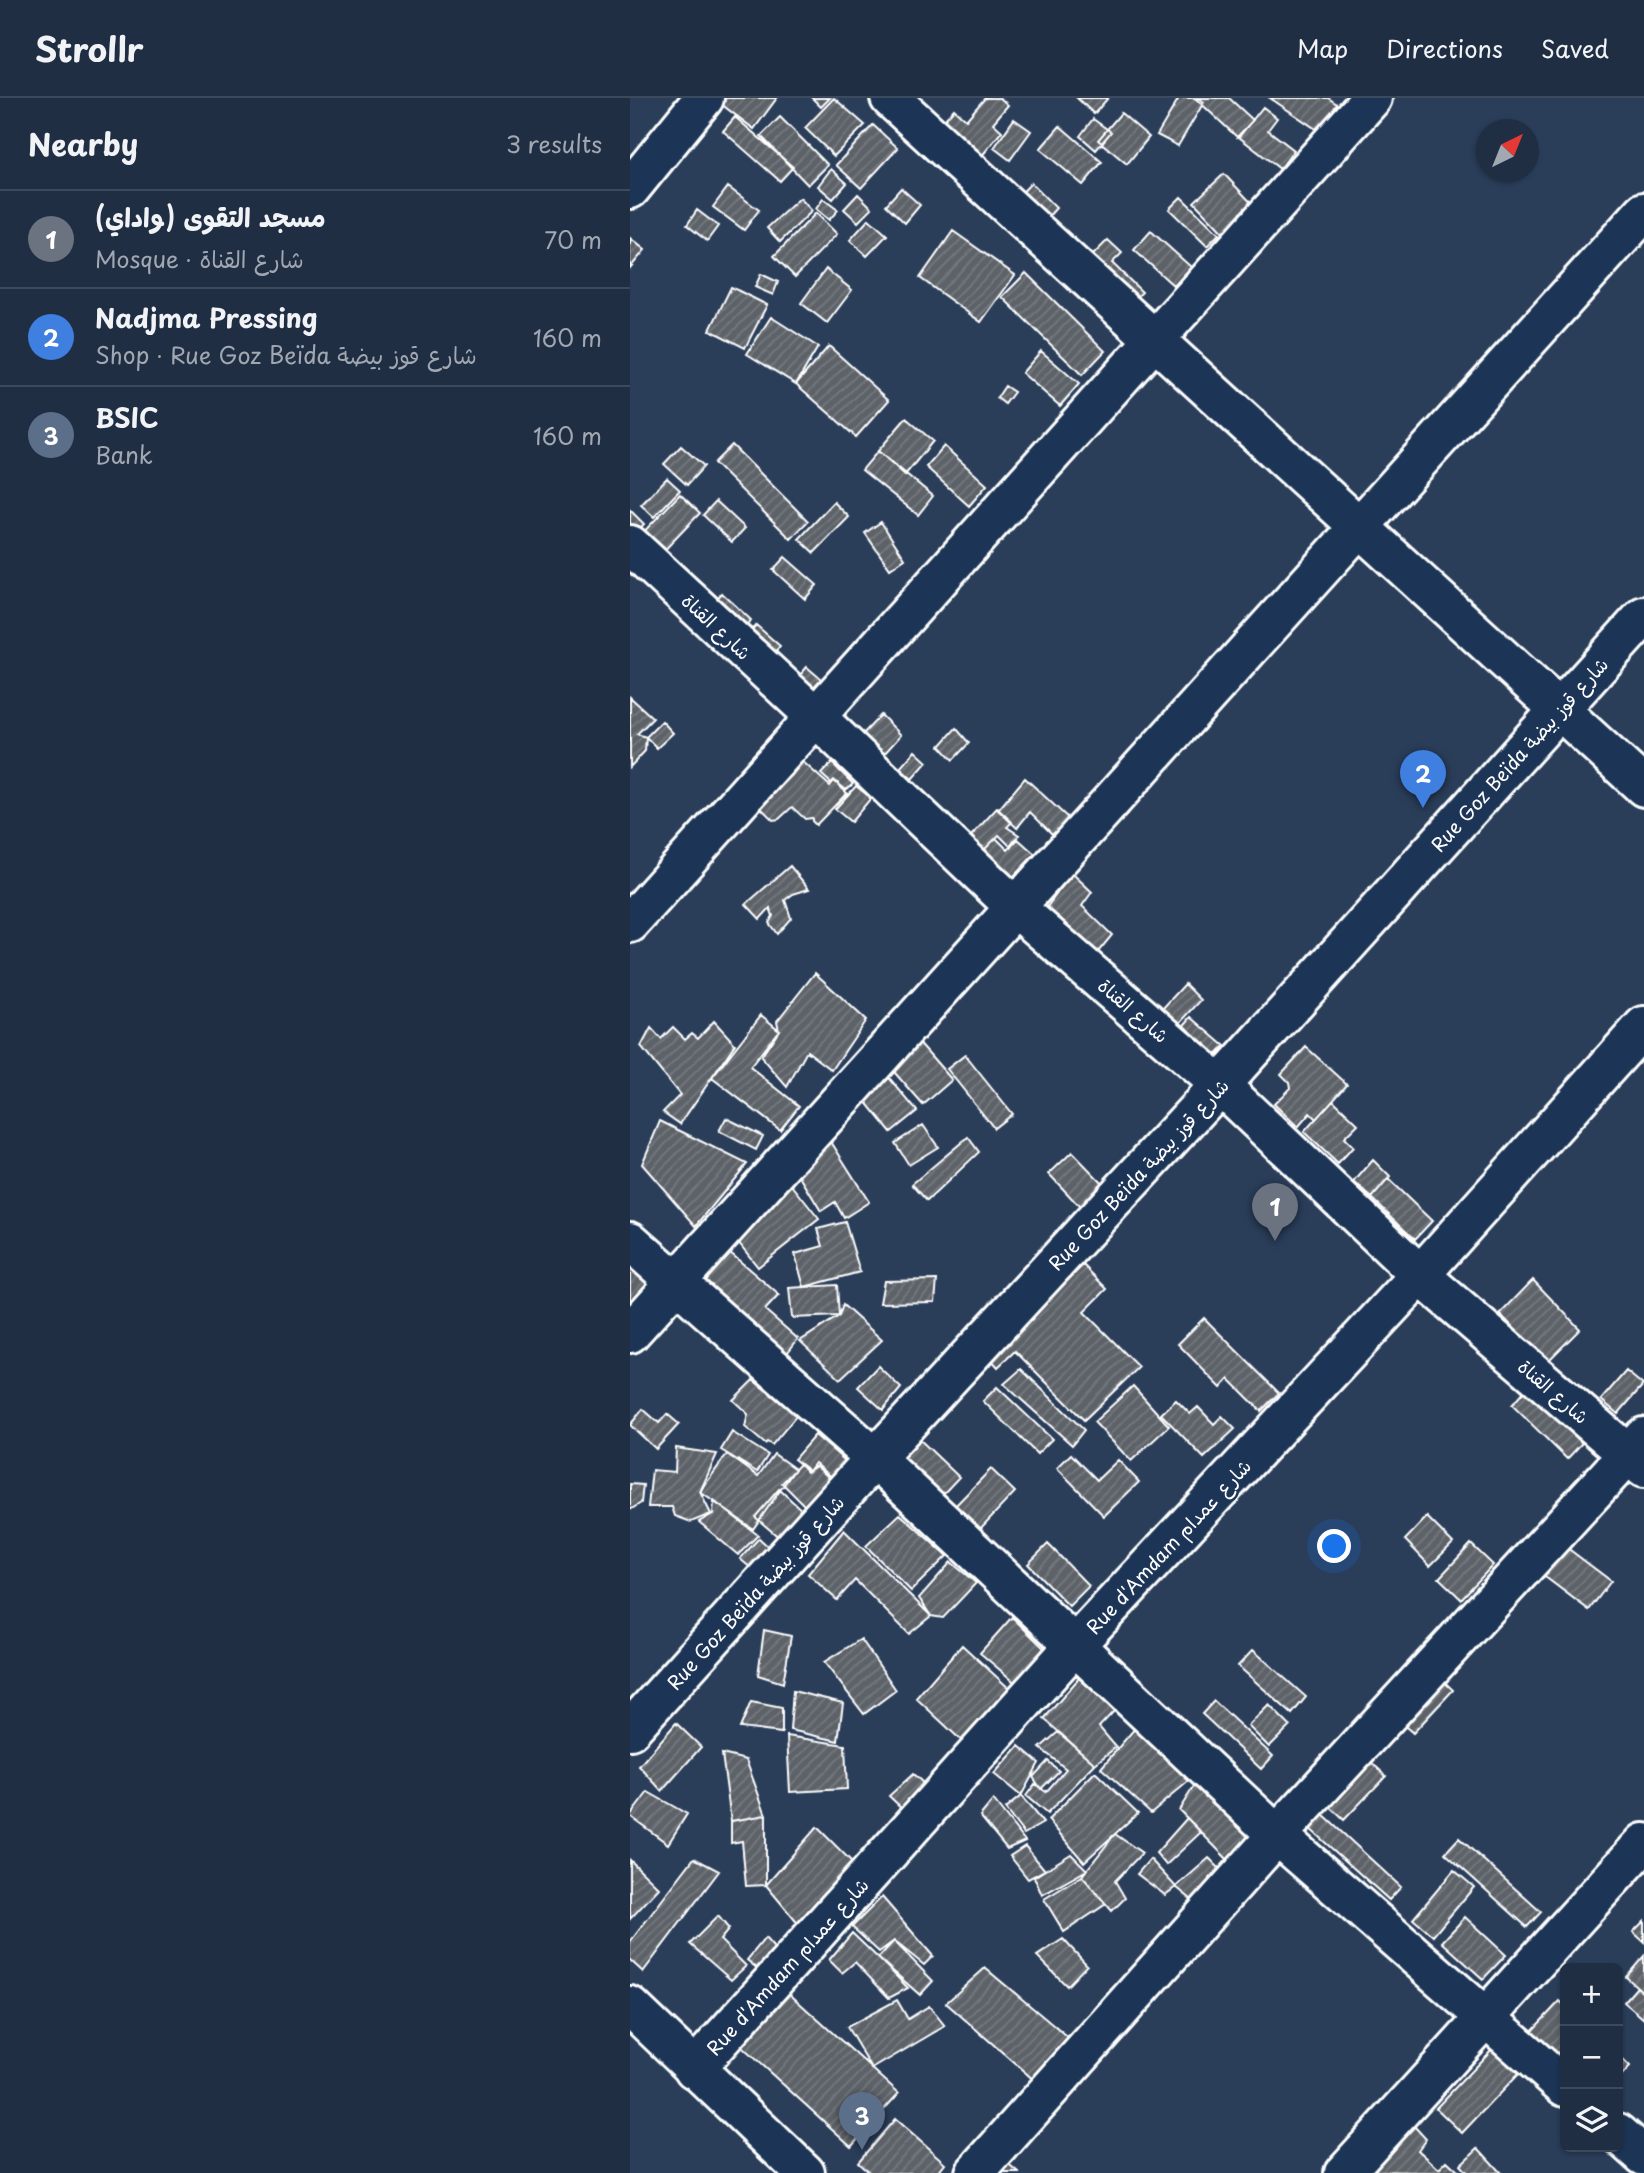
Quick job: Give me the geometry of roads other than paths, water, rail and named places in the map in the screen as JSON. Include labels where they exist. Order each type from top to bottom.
[{"type":"street","points":[[630,189],[704,98]]},
{"type":"street","points":[[890,98],[1644,787]]},
{"type":"street","points":[[630,923],[1372,98]]},
{"type":"street","points":[[630,1334],[1644,212]]},
{"type":"street","name":"شارع القناة","points":[[630,545],[815,716],[1014,906],[1220,1085],[1420,1275],[1639,1453]]},
{"type":"street","name":"Rue Goz Beïda شارع قوز بيضة","points":[[630,1730],[875,1458],[1220,1085],[1644,616]]},
{"type":"street","name":"Rue d'Amdam شارع عمدام","points":[[694,2069],[1076,1644],[1420,1275],[1644,1026]]},
{"type":"street","points":[[630,1241],[875,1458],[1277,1835],[1560,2083]]},
{"type":"street","points":[[975,2173],[1277,1835],[1639,1453]]},
{"type":"street","points":[[1344,2173],[1644,1843]]},
{"type":"street","points":[[630,2006],[805,2173]]},
{"type":"street","points":[[1623,2137],[1644,2156]]},
{"type":"place","name":"Nadjma Pressing","points":[[1423,808]]},
{"type":"place","name":"مسجد التقوى (واداي)","points":[[1275,1241]]},
{"type":"place","name":"BSIC","points":[[862,2150]]}]
